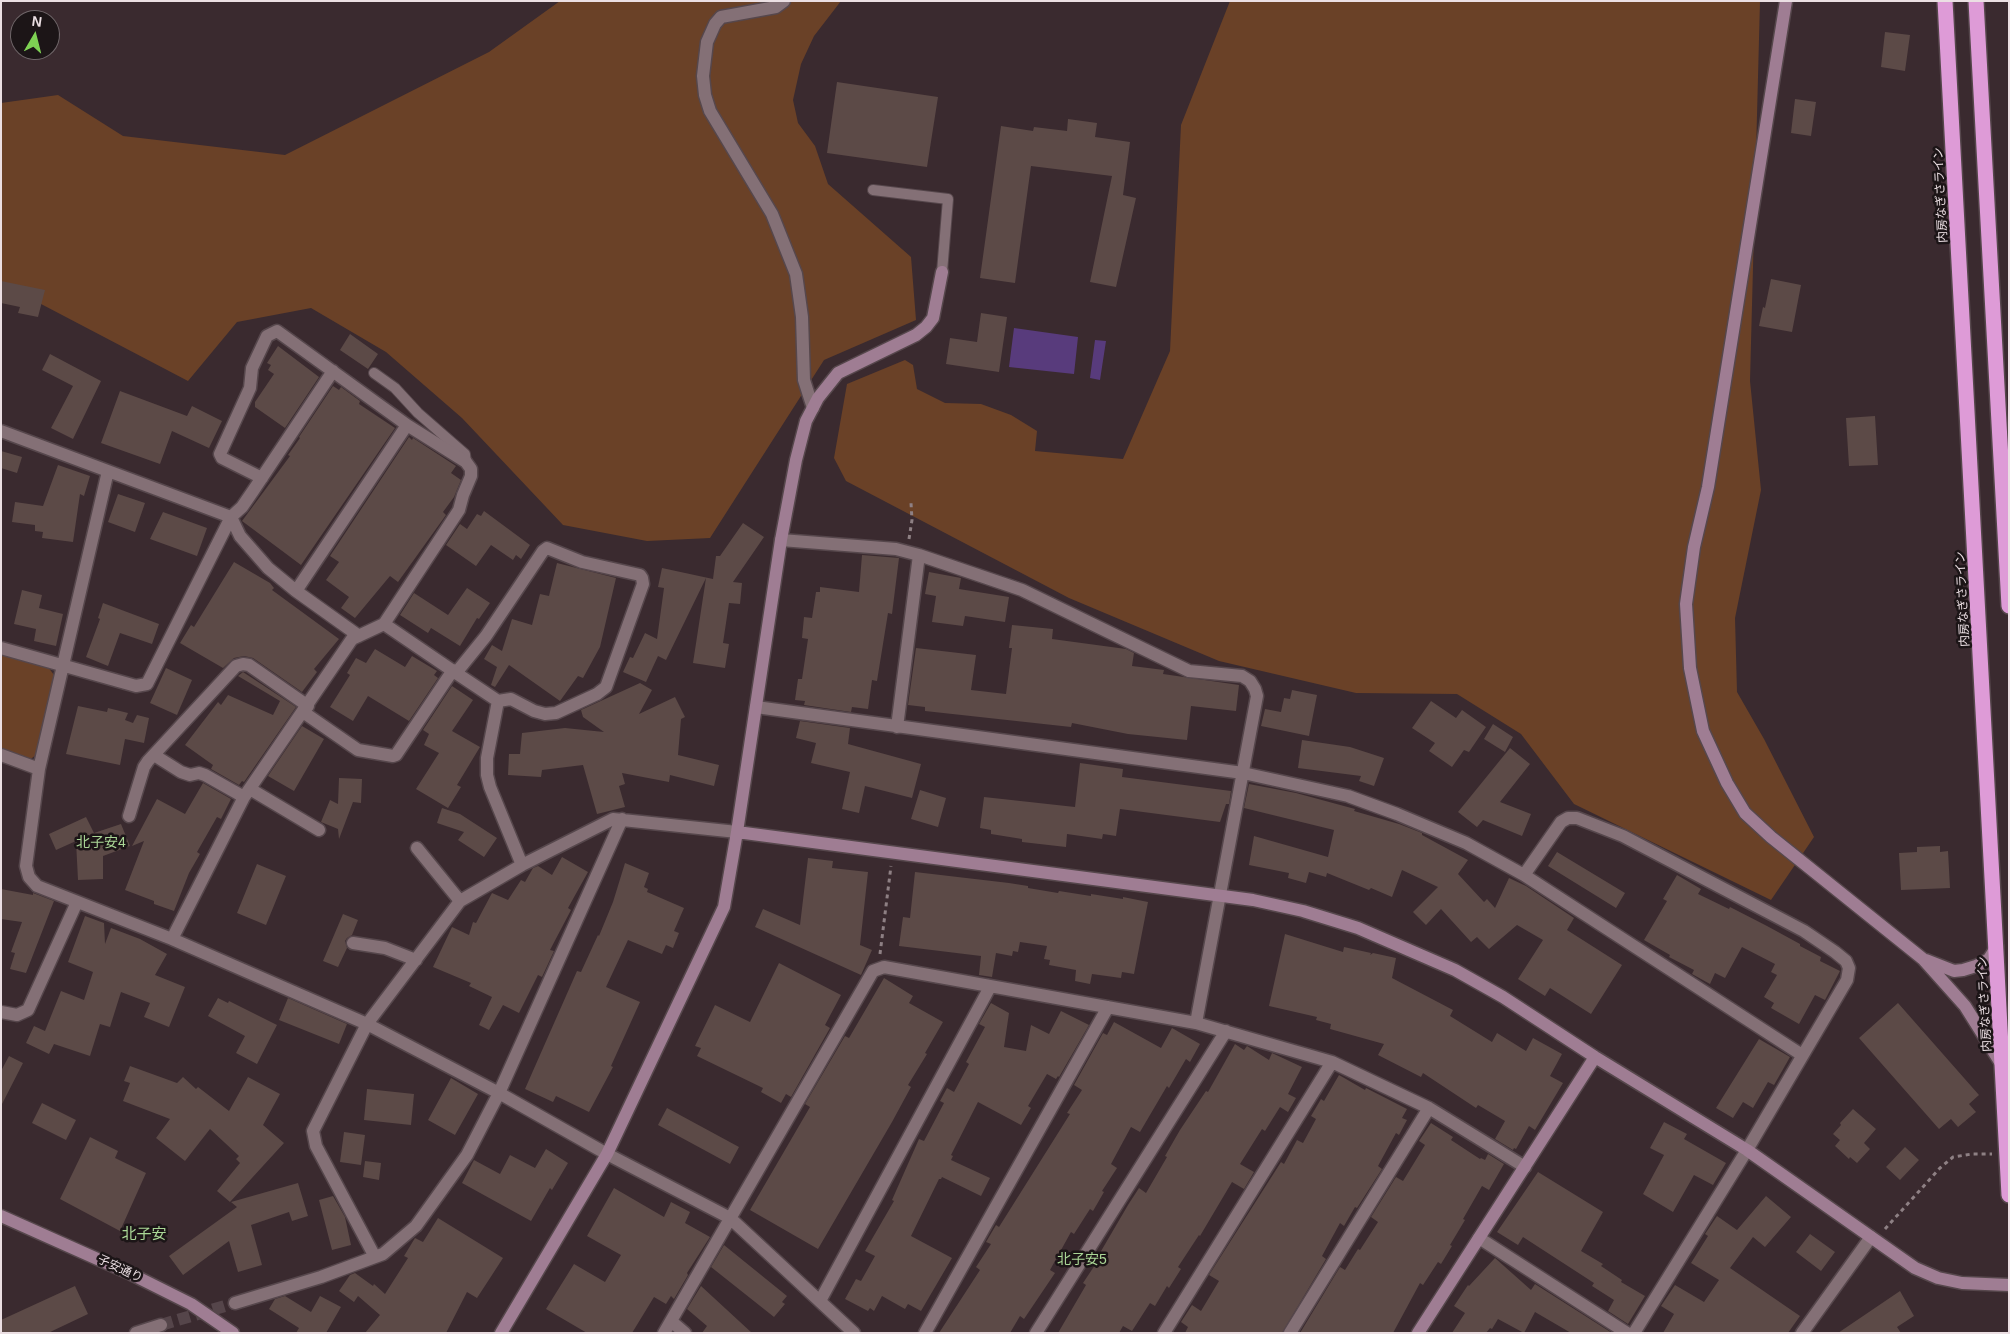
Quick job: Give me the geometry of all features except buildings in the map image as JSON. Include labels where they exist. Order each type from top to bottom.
[{"type":"highway","name":"内房なぎさライン","points":[[1945,1],[2009,1195]]},
{"type":"highway","points":[[1976,1],[2009,606]]},
{"type":"street","points":[[784,1],[776,7],[721,17],[715,24],[707,42],[703,76],[705,95],[710,111],[772,214],[796,274],[802,317],[804,380],[813,408]]},
{"type":"street","points":[[1786,1],[1708,487],[1693,556],[1686,604],[1690,668],[1703,732],[1727,783],[1745,813],[1771,837],[1924,959],[1964,1006],[1982,1031],[2003,1067]]},
{"type":"street","points":[[501,1333],[607,1154],[724,907],[781,540],[803,432],[818,398],[838,374],[916,335],[926,327],[933,318],[942,272]]},
{"type":"street","points":[[172,939],[247,793],[352,639],[384,624],[459,510],[462,495],[471,476],[471,469],[466,462],[407,424],[277,331],[267,336],[252,368],[250,388],[220,454],[222,458],[262,478]]},
{"type":"street","points":[[1,648],[136,686],[148,684],[231,517],[242,507],[333,371]]},
{"type":"street","points":[[296,591],[407,424]]},
{"type":"street","points":[[1,431],[231,517],[240,536],[268,568],[296,591],[359,636]]},
{"type":"street","points":[[108,471],[39,769],[26,866],[28,877],[37,886],[172,939],[367,1024],[499,1093],[607,1154],[730,1218],[854,1333]]},
{"type":"street","points":[[781,540],[896,549],[920,555],[1022,590],[1188,671],[1242,676],[1250,681],[1255,689],[1256,696],[1196,1023]]},
{"type":"street","points":[[129,816],[144,767],[236,666],[249,665],[358,750],[393,756],[396,755],[454,671],[486,636],[538,561],[542,551],[547,548],[582,562],[640,575],[643,584],[606,687],[597,694],[556,713],[545,714],[534,711],[511,699],[498,700],[454,671],[384,624]]},
{"type":"street","points":[[897,727],[920,555]]},
{"type":"street","points":[[498,700],[487,758],[487,775],[490,788],[522,865]]},
{"type":"street","points":[[756,707],[1243,773],[1348,796],[1466,843],[1524,874],[1802,1055]]},
{"type":"street","points":[[1,755],[39,769]]},
{"type":"street","points":[[154,755],[180,772],[190,775],[199,773],[204,775],[247,793],[319,830]]},
{"type":"street","points":[[1524,874],[1561,822],[1568,818],[1577,818],[1623,836],[1824,942],[1846,961],[1849,968],[1847,980],[1747,1150],[1634,1333]]},
{"type":"street","points":[[235,1303],[321,1277],[383,1254],[416,1226],[467,1155],[499,1093],[622,819]]},
{"type":"street","points":[[375,1257],[316,1146],[313,1131],[367,1024],[460,901],[522,865],[613,820],[622,819],[737,832],[1220,895],[1303,911],[1358,928],[1408,948],[1455,970],[1503,998],[1747,1150],[1877,1234],[1915,1268],[1938,1278],[1962,1283],[2009,1285]]},
{"type":"street","points":[[417,848],[460,901]]},
{"type":"street","points":[[1,1012],[17,1015],[28,1010],[77,902]]},
{"type":"street","points":[[353,944],[385,948],[416,960]]},
{"type":"street","points":[[1924,959],[1954,971],[1963,970],[1989,959],[1996,946]]},
{"type":"street","points":[[664,1333],[873,971],[884,967],[1196,1023],[1332,1062],[1429,1108],[1525,1167]]},
{"type":"street","points":[[820,1301],[990,987]]},
{"type":"street","points":[[925,1333],[1108,1007]]},
{"type":"street","points":[[1036,1333],[1226,1031]]},
{"type":"street","points":[[1418,1333],[1595,1057]]},
{"type":"street","points":[[1164,1333],[1332,1062]]},
{"type":"street","points":[[1290,1333],[1429,1108]]},
{"type":"street","name":"子安通り","points":[[1,1216],[140,1278],[191,1304],[234,1333]]},
{"type":"street","points":[[1802,1333],[1877,1234]]},
{"type":"street","points":[[1479,1238],[1627,1333]]},
{"type":"street","points":[[671,1321],[685,1333]]},
{"type":"street","points":[[136,1333],[161,1325]]},
{"type":"lane","points":[[873,190],[948,199],[942,272]]},
{"type":"lane","points":[[374,373],[395,388],[418,413],[465,454],[466,462]]},
{"type":"path","points":[[907,552],[912,520],[911,503]]},
{"type":"path","points":[[878,970],[892,863]]},
{"type":"path","points":[[1877,1234],[1940,1168],[1953,1157],[1972,1154],[1996,1154]]},
{"type":"shaded area","points":[[560,1],[841,1],[814,36],[801,64],[793,100],[798,123],[815,146],[828,184],[911,257],[916,320],[824,360],[710,538],[647,541],[563,525],[462,418],[386,352],[311,308],[237,322],[188,381],[1,283],[1,103],[58,95],[123,136],[285,155],[489,52]]},
{"type":"shaded area","points":[[1230,1],[1760,1],[1750,381],[1761,490],[1735,618],[1737,692],[1764,739],[1814,837],[1771,900],[1574,804],[1521,734],[1457,694],[1356,693],[1219,661],[1069,598],[846,481],[834,458],[847,384],[905,360],[913,365],[917,389],[945,403],[981,404],[1011,415],[1037,431],[1035,451],[1123,459],[1170,351],[1181,125]]},
{"type":"shaded area","points":[[1014,328],[1078,337],[1074,374],[1009,367]]},
{"type":"shaded area","points":[[1095,340],[1106,341],[1100,380],[1090,378]]},
{"type":"shaded area","points":[[1,654],[48,667],[54,675],[36,755],[32,758],[28,759],[1,749]]},
{"type":"tunnel","points":[[161,1325],[235,1303]]},
{"type":"district","name":"北子安4","points":[[101,843]]},
{"type":"district","name":"北子安","points":[[144,1235]]},
{"type":"district","name":"北子安5","points":[[1082,1260]]}]
